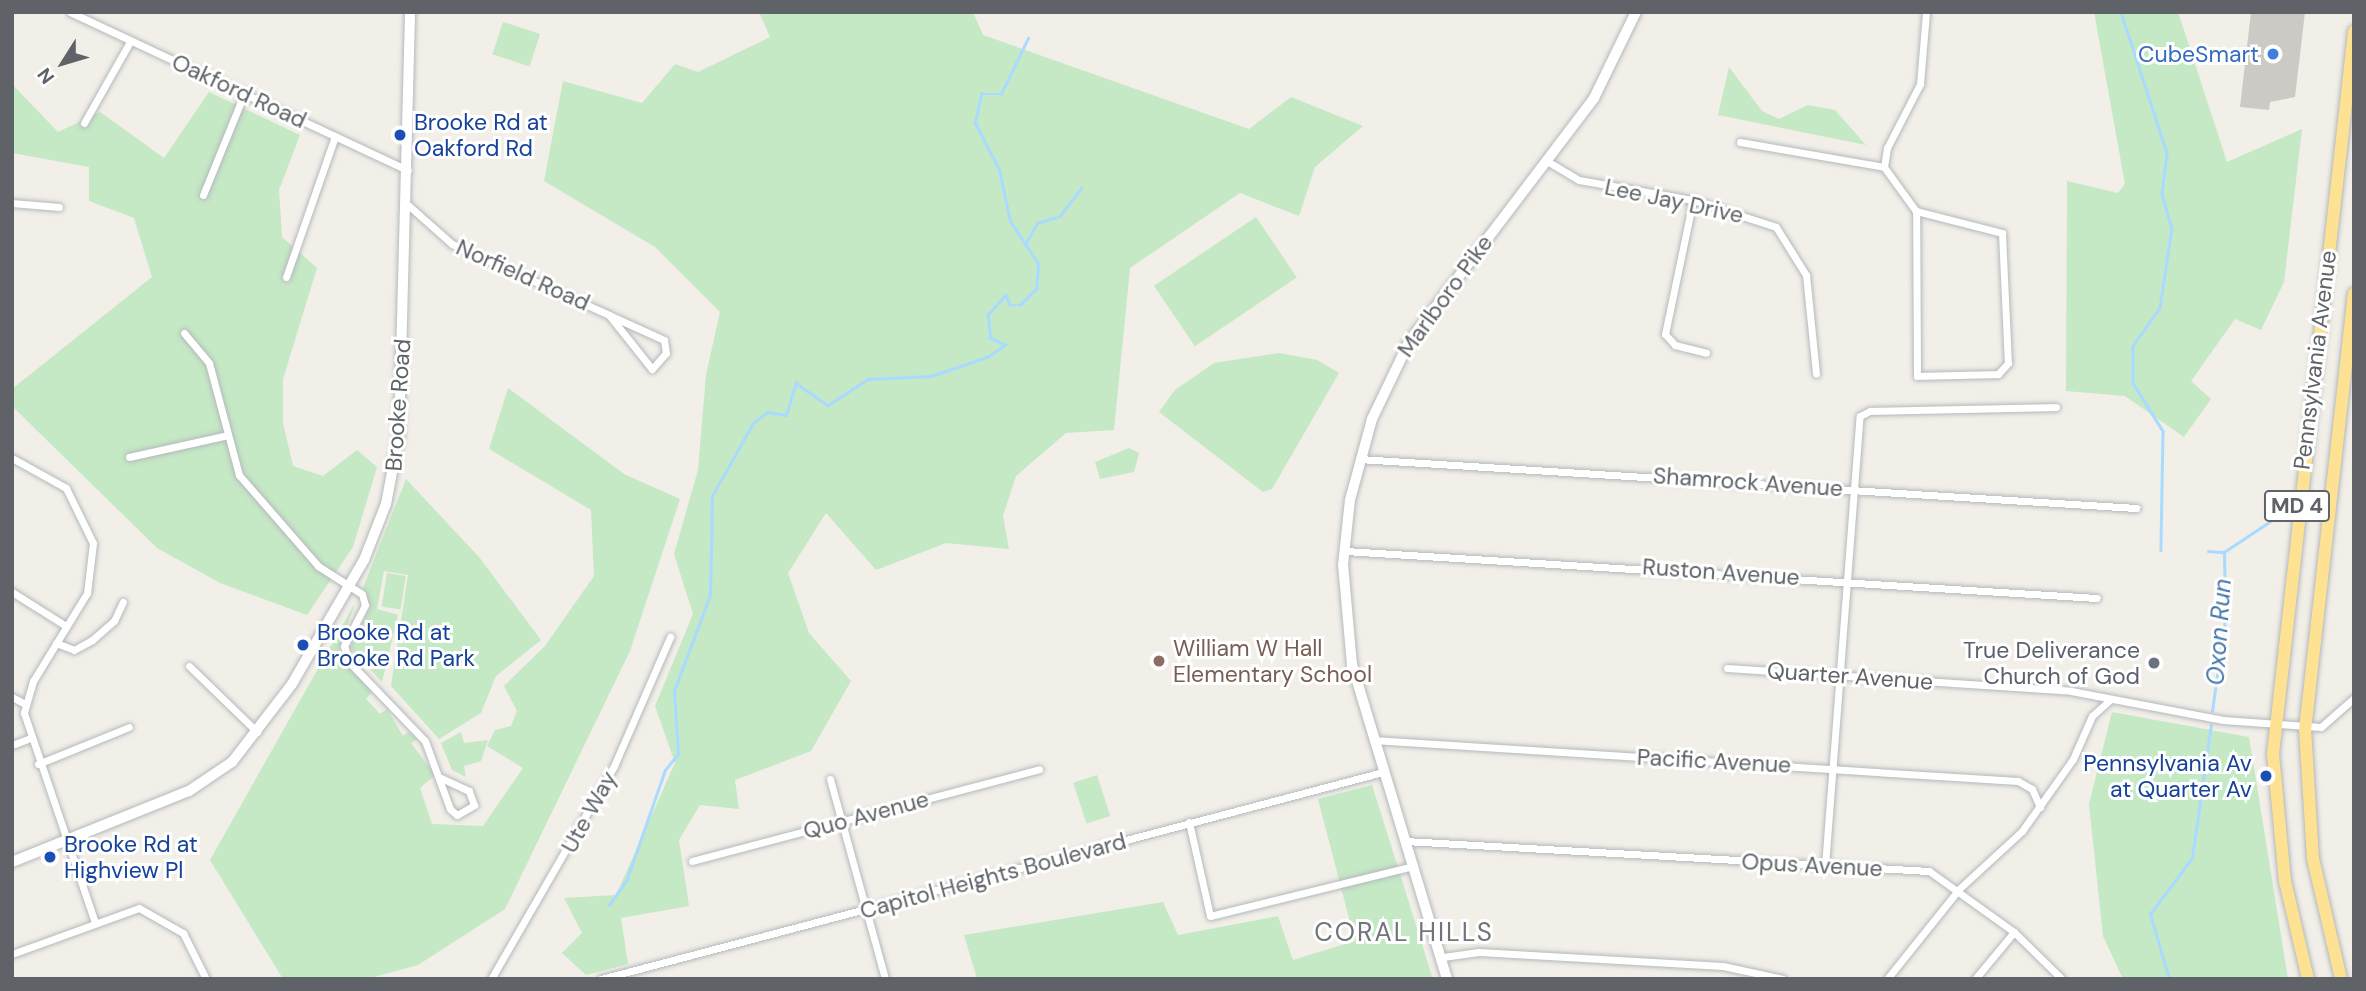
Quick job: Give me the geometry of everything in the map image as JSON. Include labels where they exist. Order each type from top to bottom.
[{"type":"highway","name":"Pennsylvania Avenue","points":[[2308,979],[2279,839],[2275,725],[2354,32]]},
{"type":"highway","name":"Pennsylvania Avenue","points":[[2341,979],[2313,859],[2306,726],[2354,294]]},
{"type":"main road","name":"Brooke Road","points":[[12,862],[203,783],[258,733],[350,586],[386,504],[396,464],[408,205],[410,12]]},
{"type":"main road","name":"Marlboro Pike","points":[[1447,979],[1443,957],[1373,740],[1348,644],[1345,551],[1359,459],[1383,392],[1422,322],[1594,98],[1636,12]]},
{"type":"street","name":"Oakford Road","points":[[70,12],[408,170]]},
{"type":"street","points":[[1916,211],[1999,229],[2003,235],[2007,365],[1996,375],[1917,376],[1916,211],[1884,167],[1886,148],[1920,84],[1926,12]]},
{"type":"street","points":[[84,123],[131,40]]},
{"type":"street","points":[[203,195],[244,93]]},
{"type":"street","points":[[286,277],[335,136]]},
{"type":"street","points":[[1740,142],[1884,167]]},
{"type":"street","name":"Lee Jay Drive","points":[[1547,161],[1585,182],[1693,200],[1767,222],[1793,247],[1806,275],[1816,373]]},
{"type":"street","points":[[1693,200],[1665,334],[1675,345],[1706,353]]},
{"type":"street","points":[[12,203],[59,207]]},
{"type":"street","name":"Norfield Road","points":[[408,205],[452,244],[609,314],[664,340],[666,353],[652,369],[609,314]]},
{"type":"street","points":[[184,333],[214,376],[224,436],[255,498],[318,566],[350,586],[365,605],[345,654],[414,727],[457,815],[474,806],[469,791],[440,778]]},
{"type":"street","points":[[1825,866],[1858,427],[1866,411],[2056,407]]},
{"type":"street","points":[[129,457],[224,436]]},
{"type":"street","points":[[12,458],[66,488],[90,531],[90,585],[55,643],[25,704],[28,739],[94,920]]},
{"type":"street","name":"Shamrock Avenue","points":[[1359,459],[2136,508]]},
{"type":"street","name":"Ruston Avenue","points":[[1345,551],[2097,598]]},
{"type":"street","points":[[12,593],[66,626]]},
{"type":"street","points":[[55,643],[79,649],[112,624],[122,602]]},
{"type":"street","name":"Ute Way","points":[[491,979],[600,794],[670,637]]},
{"type":"street","points":[[188,666],[258,733]]},
{"type":"street","name":"Quarter Avenue","points":[[1727,668],[2117,699],[2275,725],[2306,726],[2331,723],[2354,698]]},
{"type":"street","points":[[12,697],[25,704]]},
{"type":"street","points":[[1887,979],[1959,889],[2010,846],[2040,807],[2096,709],[2117,699]]},
{"type":"street","points":[[38,764],[129,727]]},
{"type":"street","points":[[12,745],[28,739]]},
{"type":"street","name":"Pacific Avenue","points":[[1373,740],[1834,767],[2018,781],[2032,789],[2040,807]]},
{"type":"street","name":"Quo Avenue","points":[[692,861],[1039,769]]},
{"type":"street","name":"Capitol Heights Boulevard","points":[[601,979],[1383,772]]},
{"type":"street","points":[[830,779],[844,821],[885,979]]},
{"type":"street","points":[[1189,822],[1210,916],[1413,866]]},
{"type":"street","name":"Opus Avenue","points":[[1405,841],[1928,871],[1959,889],[2014,932],[2062,979]]},
{"type":"street","points":[[12,954],[94,920],[136,908],[162,915],[189,941],[206,979]]},
{"type":"street","points":[[1975,979],[2014,932]]},
{"type":"street","points":[[1443,957],[1479,951],[1697,964],[1783,979]]},
{"type":"green space","points":[[759,12],[973,12],[983,35],[1249,129],[1291,97],[1363,126],[1315,167],[1299,216],[1240,193],[1130,268],[1114,430],[1066,433],[1016,476],[1003,516],[1009,549],[946,543],[876,570],[826,513],[788,573],[809,633],[851,681],[811,751],[735,780],[739,809],[700,805],[679,840],[689,906],[621,918],[628,964],[586,975],[562,953],[582,933],[564,898],[616,895],[675,763],[655,706],[693,614],[674,554],[698,470],[706,375],[720,312],[655,247],[544,181],[563,81],[642,103],[675,64],[698,72],[770,37]]},
{"type":"green space","points":[[2094,12],[2178,12],[2227,162],[2302,129],[2284,282],[2261,330],[2235,319],[2191,381],[2211,399],[2184,437],[2125,396],[2066,391],[2067,181],[2118,193],[2125,184]]},
{"type":"green space","points":[[503,22],[540,34],[530,66],[492,54]]},
{"type":"green space","points":[[1729,67],[1762,111],[1779,119],[1808,105],[1835,110],[1866,145],[1718,115]]},
{"type":"green space","points":[[12,84],[58,132],[100,112],[164,158],[209,92],[300,135],[279,190],[282,237],[317,268],[283,379],[283,423],[293,466],[323,476],[357,450],[377,467],[353,547],[307,615],[220,583],[157,548],[12,406],[12,389],[152,277],[134,218],[89,201],[89,167],[12,153]]},
{"type":"green space","points":[[1256,217],[1297,278],[1195,346],[1154,286]]},
{"type":"green space","points":[[1279,353],[1317,360],[1339,373],[1272,489],[1263,492],[1159,412],[1175,390],[1214,363]]},
{"type":"green space","points":[[508,388],[624,474],[680,499],[630,651],[505,909],[418,965],[367,979],[283,979],[210,860],[355,603],[338,654],[372,692],[366,699],[380,714],[387,709],[403,736],[408,732],[417,739],[411,743],[435,775],[420,788],[432,824],[483,826],[523,768],[487,746],[495,730],[511,726],[517,711],[504,686],[545,646],[594,576],[591,510],[489,449]]},
{"type":"green space","points":[[1129,448],[1139,453],[1134,472],[1100,479],[1095,462]]},
{"type":"green space","points":[[406,479],[479,557],[541,640],[496,676],[481,713],[439,739],[391,686],[408,575],[384,571],[377,609],[398,615],[382,682],[350,648],[370,607],[363,588]]},
{"type":"green space","points":[[387,573],[406,576],[400,610],[382,607]]},
{"type":"green space","points":[[2112,712],[2249,737],[2288,979],[2123,979],[2103,936],[2089,804]]},
{"type":"green space","points":[[461,732],[464,743],[488,740],[481,761],[464,766],[466,777],[452,770],[441,743]]},
{"type":"green space","points":[[1097,775],[1110,816],[1087,824],[1073,783]]},
{"type":"green space","points":[[1372,785],[1433,979],[977,979],[964,935],[1163,902],[1178,935],[1278,916],[1293,960],[1355,941],[1318,799]]},
{"type":"building","name":"CubeSmart","points":[[2251,12],[2305,12],[2295,97],[2270,102],[2269,110],[2240,107]]},
{"type":"waterway","name":"Oxon Run","points":[[2121,12],[2167,153],[2162,194],[2172,228],[2160,308],[2133,346],[2133,383],[2163,431],[2161,550]]},
{"type":"waterway","points":[[609,905],[627,879],[665,770],[678,754],[674,691],[710,595],[712,496],[753,423],[767,412],[786,415],[796,383],[828,405],[868,379],[931,376],[987,357],[1005,345],[990,338],[988,314],[1006,295],[1010,305],[1020,305],[1036,289],[1038,264],[1010,221],[999,170],[975,123],[981,94],[1001,94],[1028,38]]},
{"type":"waterway","points":[[1025,245],[1037,223],[1060,216],[1081,188]]},
{"type":"waterway","name":"Oxon Run","points":[[2212,711],[2225,620],[2224,552],[2281,514]]},
{"type":"waterway","name":"Oxon Run","points":[[2208,551],[2224,552]]},
{"type":"waterway","name":"Oxon Run","points":[[2169,979],[2150,914],[2192,858],[2211,725]]},
{"type":"place","name":"CubeSmart","points":[[2273,54]]},
{"type":"place","name":"Brooke Rd at Oakford Rd","points":[[400,135]]},
{"type":"place","name":"Brooke Rd at Brooke Rd Park","points":[[303,645]]},
{"type":"place","name":"William W Hall Elementary School","points":[[1159,661]]},
{"type":"place","name":"True Deliverance Church of God","points":[[2154,663]]},
{"type":"place","name":"Pennsylvania Av at Quarter Av","points":[[2266,776]]},
{"type":"place","name":"Brooke Rd at Highview Pl","points":[[50,857]]},
{"type":"district","name":"CORAL HILLS","points":[[1404,933]]}]
